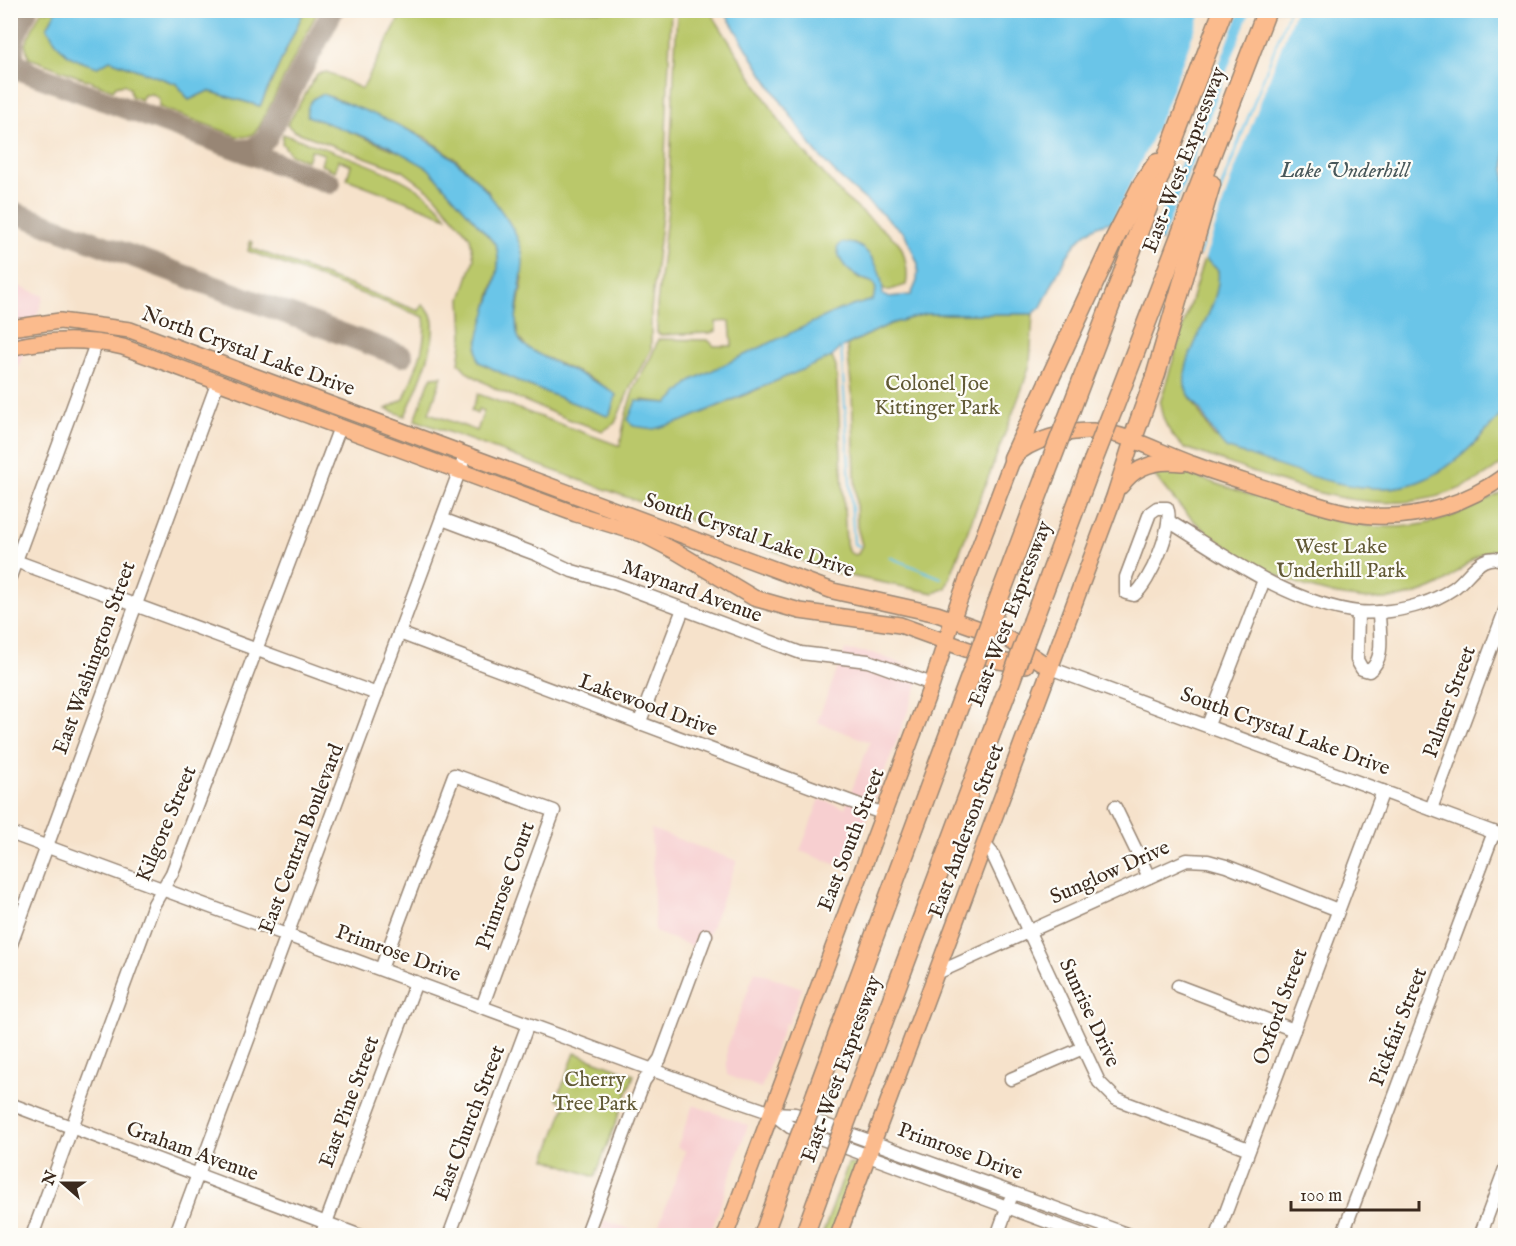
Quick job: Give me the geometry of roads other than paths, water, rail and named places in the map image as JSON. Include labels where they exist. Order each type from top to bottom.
[{"type":"highway","name":"East-West Expressway","points":[[763,1236],[996,606],[1223,10]]},
{"type":"highway","name":"East-West Expressway","points":[[804,1236],[1093,461],[1267,10]]},
{"type":"highway","points":[[1132,441],[1156,374],[1239,82]]},
{"type":"highway","points":[[1013,458],[1115,238],[1142,185],[1172,142]]},
{"type":"main road","name":"North Crystal Lake Drive","points":[[10,328],[60,321],[130,330],[465,456]]},
{"type":"main road","name":"North Crystal Lake Drive","points":[[10,348],[61,340],[97,341],[123,347],[217,384],[460,471]]},
{"type":"main road","points":[[1013,458],[1025,447],[1082,431],[1108,433],[1191,464],[1324,507],[1371,516],[1425,512],[1453,504],[1502,480]]},
{"type":"main road","name":"East Anderson Street","points":[[838,1236],[1114,497],[1132,441]]},
{"type":"main road","name":"South Crystal Lake Drive","points":[[465,456],[833,591],[913,606],[953,619],[1008,639],[1050,668]]},
{"type":"main road","name":"East South Street","points":[[726,1236],[932,684],[953,619],[1013,458]]},
{"type":"main road","points":[[1114,497],[1125,480],[1137,470],[1168,462],[1191,464]]},
{"type":"main road","name":"South Crystal Lake Drive","points":[[460,471],[576,514],[642,534],[754,598],[811,613],[900,625],[999,661],[1050,668]]},
{"type":"street","points":[[10,577],[14,560],[97,341]]},
{"type":"street","name":"East Washington Street","points":[[10,947],[217,384]]},
{"type":"street","name":"Kilgore Street","points":[[32,1236],[154,904],[172,873],[340,428]]},
{"type":"street","name":"East Central Boulevard","points":[[175,1236],[465,456]]},
{"type":"street","points":[[1170,522],[1145,587],[1134,595],[1126,593],[1126,577],[1150,513],[1157,508],[1167,508],[1170,522],[1264,580],[1308,598],[1358,612],[1378,612],[1422,604],[1455,587],[1484,561],[1498,558],[1506,561]]},
{"type":"street","name":"Maynard Avenue","points":[[442,519],[538,555],[564,568],[614,583],[801,652],[868,661],[932,684]]},
{"type":"street","points":[[14,560],[377,694]]},
{"type":"street","points":[[1208,725],[1264,580]]},
{"type":"street","points":[[639,724],[683,609]]},
{"type":"street","name":"Palmer Street","points":[[1431,809],[1506,609]]},
{"type":"street","points":[[1358,612],[1357,660],[1362,669],[1369,671],[1377,666],[1380,657],[1378,612]]},
{"type":"street","name":"Lakewood Drive","points":[[399,633],[884,814]]},
{"type":"street","name":"South Crystal Lake Drive","points":[[1050,668],[1500,835]]},
{"type":"street","name":"Primrose Court","points":[[381,969],[454,775],[554,811],[482,1007]]},
{"type":"street","name":"Oxford Street","points":[[1217,1236],[1383,791]]},
{"type":"street","points":[[1115,807],[1149,877]]},
{"type":"street","name":"Primrose Drive","points":[[10,833],[772,1113],[790,1127],[871,1148],[1013,1192],[1132,1236]]},
{"type":"street","name":"Pickfair Street","points":[[1342,1236],[1500,835]]},
{"type":"street","name":"Sunrise Drive","points":[[985,845],[992,853],[1030,931],[1099,1082],[1116,1099],[1249,1149]]},
{"type":"street","name":"Sunglow Drive","points":[[937,973],[1187,860],[1208,861],[1338,910]]},
{"type":"street","points":[[586,1236],[644,1081],[660,1059],[706,935]]},
{"type":"street","name":"East Pine Street","points":[[321,1236],[416,982]]},
{"type":"street","points":[[1178,986],[1294,1030]]},
{"type":"street","name":"East Church Street","points":[[449,1236],[528,1024]]},
{"type":"street","points":[[1011,1079],[1083,1048]]},
{"type":"street","name":"Graham Avenue","points":[[10,1104],[361,1236]]},
{"type":"street","name":"Primrose Drive","points":[[871,1148],[1086,1236]]},
{"type":"street","points":[[1480,1236],[1506,1167]]},
{"type":"street","points":[[997,1236],[1013,1192]]},
{"type":"water","points":[[56,10],[304,11],[260,106],[208,91],[189,100],[177,84],[110,60],[98,67],[73,58],[63,50],[47,28]]},
{"type":"water","name":"Lake Underhill","points":[[724,11],[1505,11],[1505,410],[1473,445],[1448,466],[1434,475],[1404,486],[1383,488],[1337,483],[1226,448],[1185,386],[1185,373],[1189,358],[1214,299],[1218,284],[1218,270],[1204,258],[1113,222],[1099,225],[1077,242],[1068,254],[1041,307],[1033,314],[925,314],[890,324],[840,348],[832,357],[683,421],[654,429],[633,426],[628,420],[636,401],[668,403],[692,380],[839,310],[873,300],[876,290],[874,283],[855,275],[845,267],[837,248],[841,243],[851,243],[867,252],[877,267],[883,295],[887,297],[911,295],[917,281],[918,264],[905,234],[840,178],[815,151],[763,75]]},
{"type":"water","points":[[322,94],[374,114],[422,138],[445,152],[485,189],[510,223],[521,249],[523,262],[516,326],[521,342],[537,353],[610,390],[616,395],[610,414],[607,416],[522,383],[479,362],[477,350],[479,337],[497,275],[496,245],[428,168],[387,145],[307,116],[310,102]]},
{"type":"waterway","points":[[841,345],[854,544],[859,546]]},
{"type":"waterway","points":[[889,557],[941,578]]},
{"type":"park label","name":"Colonel Joe Kittinger Park","points":[[937,396]]},
{"type":"park label","name":"West Lake Underhill Park","points":[[1341,559]]},
{"type":"park label","name":"Cherry Tree Park","points":[[595,1092]]}]
